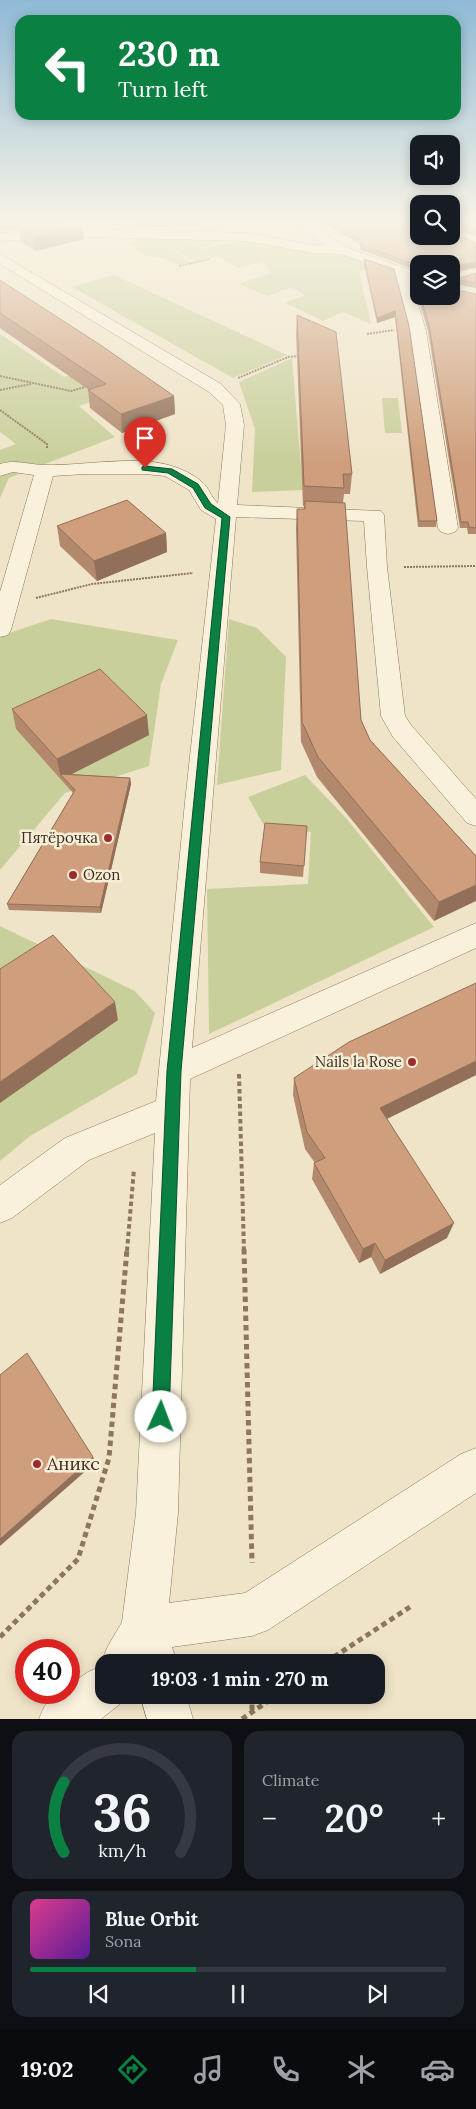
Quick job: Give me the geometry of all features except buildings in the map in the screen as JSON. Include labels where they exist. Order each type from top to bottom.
[{"type":"street","points":[[70,300],[215,388],[231,404],[235,425],[174,1071],[157,1513],[141,1651],[252,1614],[476,1469]]},
{"type":"street","points":[[409,300],[418,331],[448,528]]},
{"type":"street","points":[[0,470],[12,466],[45,471],[93,468],[145,468],[170,471],[196,486],[208,506],[226,514],[374,515],[377,567],[393,716],[402,731],[476,816]]},
{"type":"street","points":[[0,630],[5,600],[45,471]]},
{"type":"street","points":[[174,1071],[476,935]]},
{"type":"street","points":[[0,1206],[77,1149],[173,1110]]},
{"type":"street","points":[[62,1719],[95,1695]]},
{"type":"street","points":[[166,1704],[170,1719]]},
{"type":"path","points":[[215,388],[288,357],[300,356]]},
{"type":"path","points":[[0,376],[71,392],[97,384]]},
{"type":"path","points":[[0,390],[33,383]]},
{"type":"path","points":[[0,410],[48,444],[45,471]]},
{"type":"path","points":[[377,567],[476,566]]},
{"type":"path","points":[[5,600],[35,599],[92,584],[196,573],[194,582]]},
{"type":"path","points":[[231,1075],[240,1074],[252,1563]]},
{"type":"path","points":[[0,1637],[78,1559],[109,1458],[138,1124]]},
{"type":"path","points":[[338,1654],[410,1607]]},
{"type":"path","points":[[252,1704],[252,1712]]},
{"type":"path","points":[[242,1719],[264,1704]]},
{"type":"green space","points":[[95,300],[169,300],[287,355],[233,378]]},
{"type":"green space","points":[[292,300],[366,300],[371,324],[343,312],[323,321],[285,303]]},
{"type":"green space","points":[[0,334],[64,377],[110,364],[132,387],[79,406],[115,437],[9,478],[0,498],[0,450],[16,444],[0,432]]},
{"type":"green space","points":[[292,358],[303,490],[252,492],[255,429],[239,382]]},
{"type":"green space","points":[[382,398],[398,398],[402,433],[385,433]]},
{"type":"green space","points":[[51,619],[178,640],[161,684],[149,766],[65,793],[0,870],[0,636]]},
{"type":"green space","points":[[229,619],[257,628],[286,657],[281,770],[217,785]]},
{"type":"green space","points":[[305,775],[346,818],[434,927],[209,1034],[207,889],[308,884],[311,832],[265,827],[248,797]]},
{"type":"green space","points":[[0,926],[135,991],[155,1013],[137,1074],[30,1136],[0,1161]]},
{"type":"place","name":"Пятёрочка","points":[[108,838]]},
{"type":"place","name":"Ozon","points":[[73,875]]},
{"type":"place","name":"Nails la Rose","points":[[412,1062]]},
{"type":"place","name":"Аникс","points":[[37,1464]]},
{"type":"route","points":[[145,468],[170,471],[196,486],[208,506],[226,517],[174,1071],[161,1417]]}]
